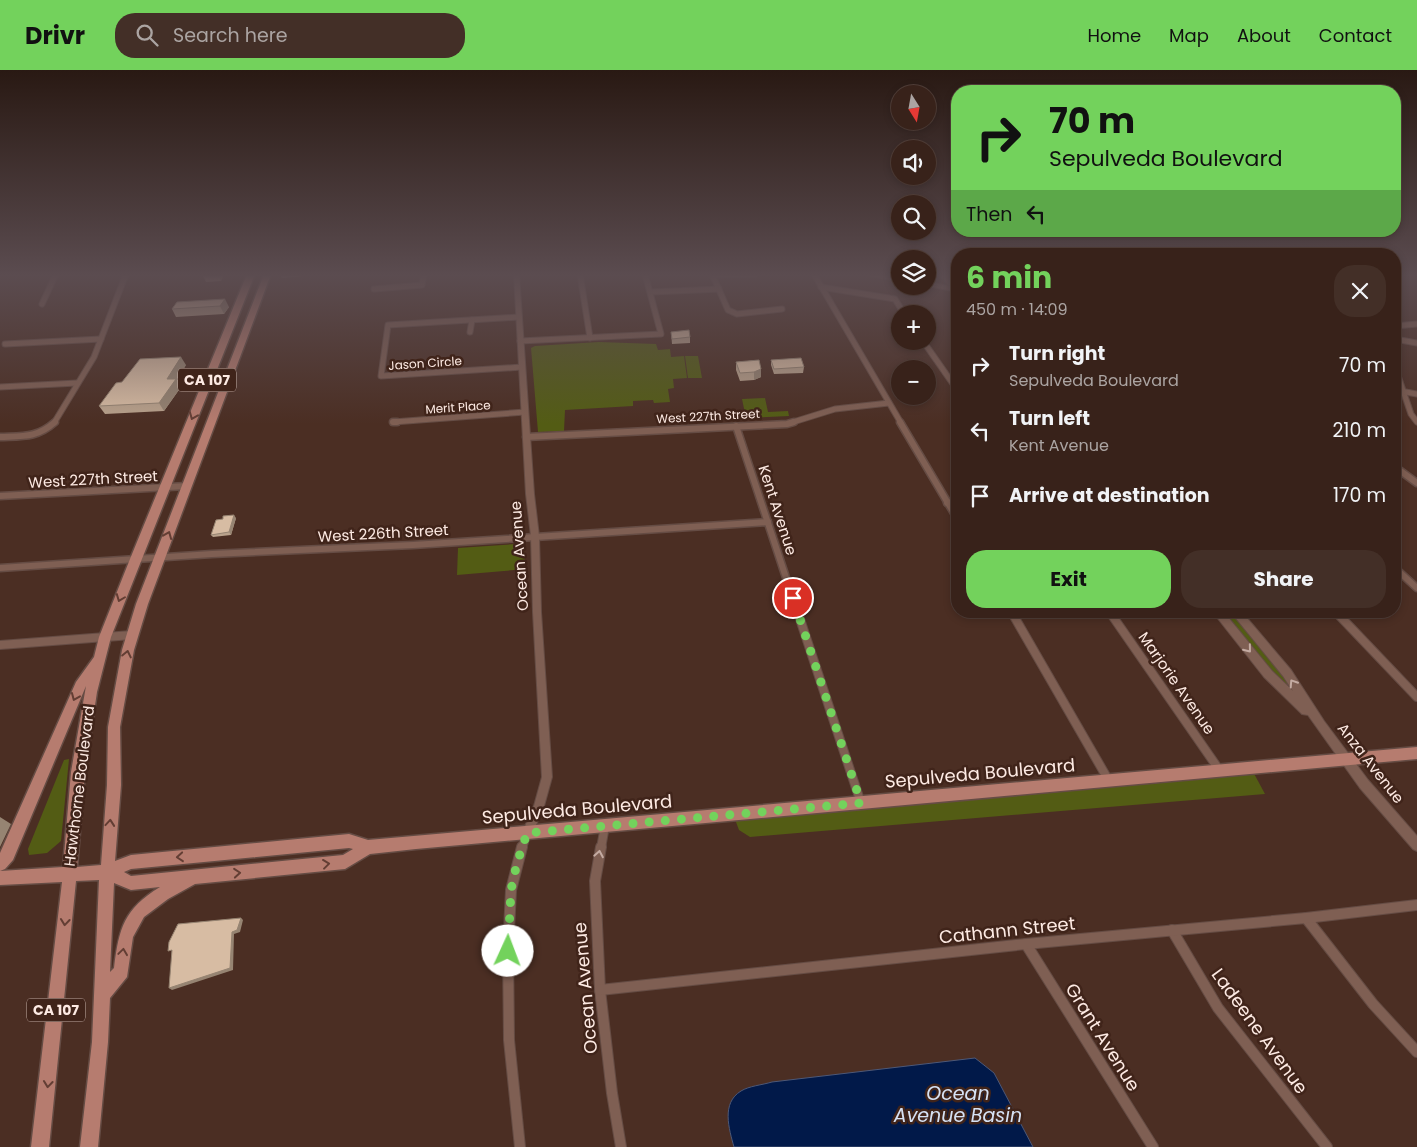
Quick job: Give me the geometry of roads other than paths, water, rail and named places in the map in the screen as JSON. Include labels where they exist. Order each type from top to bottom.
[{"type":"main road","name":"Hawthorne Boulevard","points":[[40,1147],[48,1090],[78,772],[100,656],[105,637],[135,559],[230,324]]},
{"type":"main road","name":"Hawthorne Boulevard","points":[[89,1147],[100,1042],[107,872],[114,785],[114,727],[132,635],[159,557],[248,324]]},
{"type":"main road","name":"Anza Avenue","points":[[1223,618],[1268,674],[1320,724]]},
{"type":"main road","name":"Anza Avenue","points":[[1241,618],[1287,672],[1320,724],[1364,784],[1417,845]]},
{"type":"main road","points":[[0,864],[8,855],[82,682],[100,656]]},
{"type":"main road","name":"Sepulveda Boulevard","points":[[0,878],[107,872],[131,862],[349,841],[368,847],[1417,753]]},
{"type":"main road","name":"Sepulveda Boulevard","points":[[107,872],[131,883],[345,862],[368,847]]},
{"type":"main road","points":[[102,994],[121,971],[126,935],[139,912],[163,894],[195,876]]},
{"type":"street","points":[[0,438],[30,436],[43,432],[55,422],[94,357],[107,324]]},
{"type":"street","name":"Jason Circle","points":[[388,324],[381,376],[522,367]]},
{"type":"street","points":[[470,332],[471,324]]},
{"type":"street","name":"Ocean Avenue","points":[[519,324],[526,437],[535,536],[548,777],[539,806],[527,833]]},
{"type":"street","points":[[588,324],[590,338]]},
{"type":"street","points":[[520,342],[661,334],[659,324]]},
{"type":"street","points":[[843,324],[951,507]]},
{"type":"street","points":[[1401,325],[1414,324]]},
{"type":"street","points":[[5,344],[101,339]]},
{"type":"street","points":[[1401,340],[1417,343]]},
{"type":"street","points":[[929,350],[951,381]]},
{"type":"street","points":[[0,387],[78,383]]},
{"type":"street","points":[[1401,388],[1411,414],[1417,422]]},
{"type":"street","points":[[1402,391],[1417,394]]},
{"type":"street","name":"West 227th Street","points":[[526,437],[787,424],[835,409],[889,403]]},
{"type":"street","name":"Merit Place","points":[[393,422],[525,412]]},
{"type":"street","name":"Kent Avenue","points":[[736,426],[861,803]]},
{"type":"street","points":[[1401,471],[1417,483]]},
{"type":"street","name":"West 227th Street","points":[[0,496],[187,486]]},
{"type":"street","name":"West 226th Street","points":[[0,568],[768,522]]},
{"type":"street","points":[[1401,573],[1417,588]]},
{"type":"street","points":[[1015,618],[1109,781]]},
{"type":"street","name":"Marjorie Avenue","points":[[1114,618],[1220,771]]},
{"type":"street","points":[[1343,618],[1417,697]]},
{"type":"street","points":[[0,645],[132,635]]},
{"type":"street","name":"Ocean Avenue","points":[[605,826],[595,881],[600,990],[612,1093],[621,1147]]},
{"type":"street","points":[[520,1147],[509,1040],[508,951],[511,890],[517,863],[527,833]]},
{"type":"street","name":"Cathann Street","points":[[600,990],[1026,944],[1306,918],[1417,905]]},
{"type":"street","points":[[1306,918],[1373,1004],[1417,1052]]},
{"type":"street","name":"Ladeene Avenue","points":[[1172,930],[1218,1008],[1327,1147]]},
{"type":"street","name":"Grant Avenue","points":[[1026,944],[1153,1147]]},
{"type":"water","name":"Ocean Avenue Basin","points":[[975,1058],[994,1073],[1033,1147],[734,1147],[729,1125],[729,1109],[735,1096],[748,1088],[772,1082]]}]
